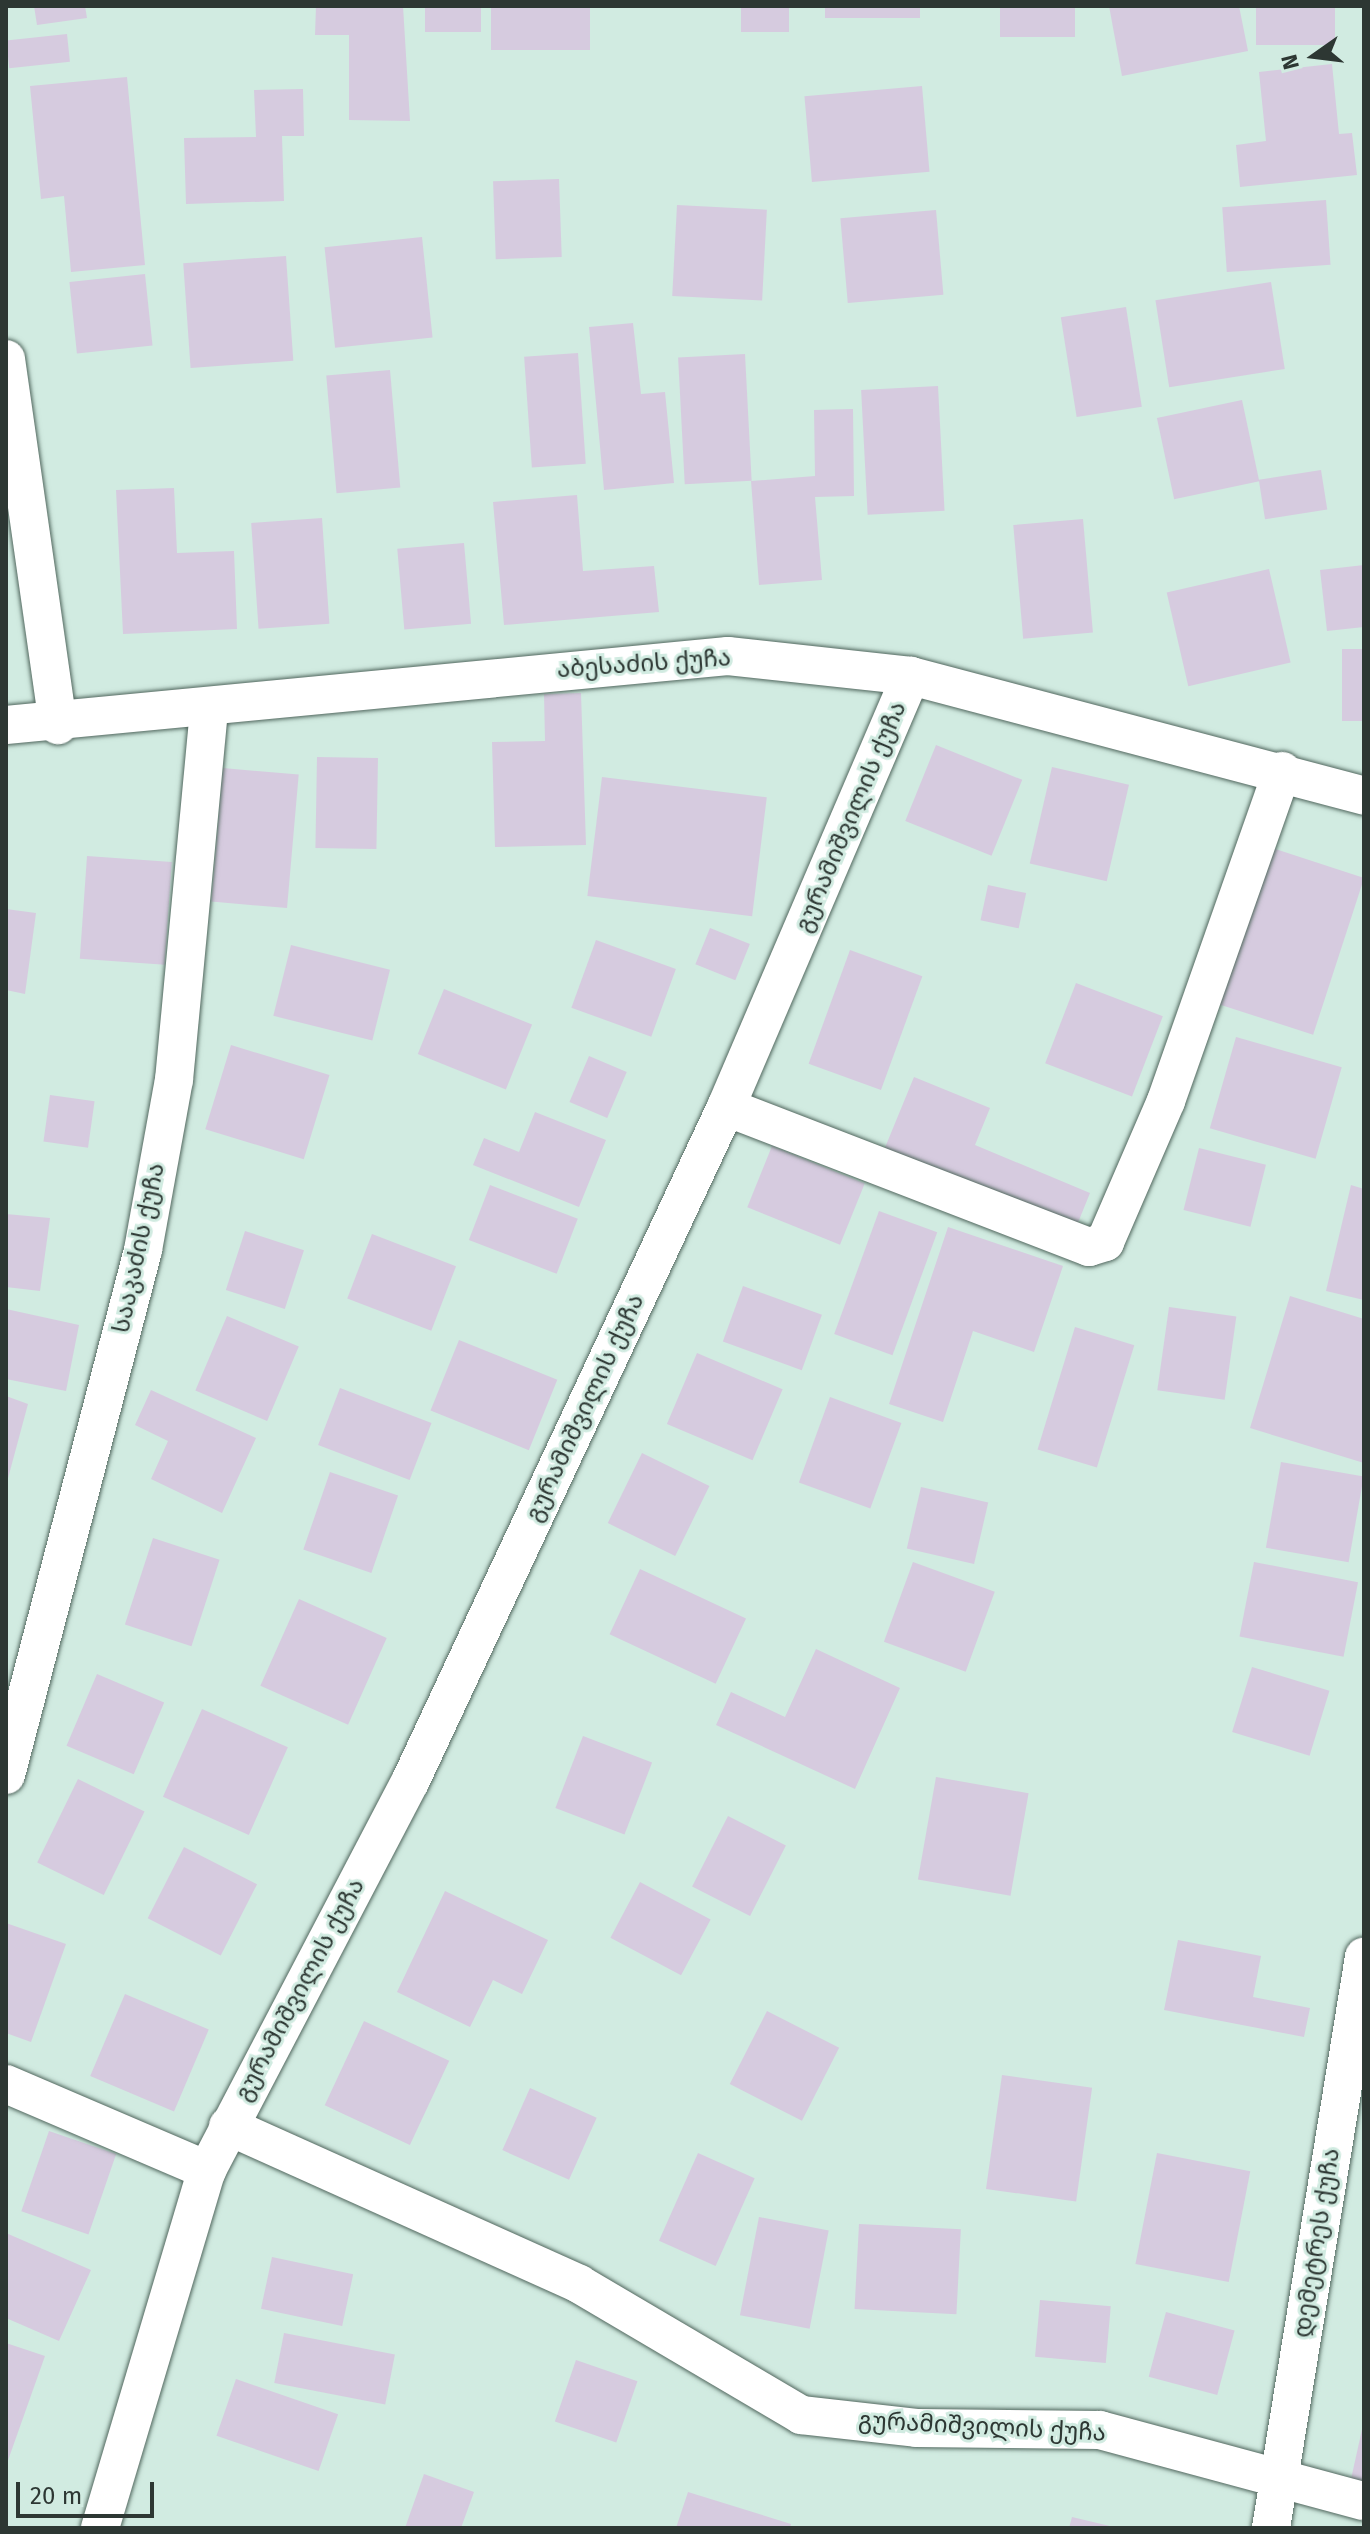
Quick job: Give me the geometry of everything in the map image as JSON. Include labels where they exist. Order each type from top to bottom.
[{"type":"street","points":[[6,359],[58,725]]},
{"type":"street","name":"აბესაძის ქუჩა","points":[[6,725],[58,725],[649,659],[728,656],[911,676],[1282,771],[1364,796]]},
{"type":"street","name":"გურამიშვილის ქუჩა","points":[[100,2528],[207,2170],[410,1782],[726,1107],[911,676]]},
{"type":"street","name":"სააკაძის ქუჩა","points":[[6,1775],[143,1250],[174,1080],[209,710]]},
{"type":"street","points":[[726,1107],[1089,1247],[1105,1242],[1166,1101],[1282,771]]},
{"type":"street","name":"დემეტრეს ქუჩა","points":[[1271,2528],[1364,1957]]},
{"type":"street","points":[[6,2084],[207,2170]]},
{"type":"street","name":"გურამიშვილის ქუჩა","points":[[228,2126],[579,2284],[801,2415],[916,2428],[1100,2430],[1280,2473],[1364,2501]]},
{"type":"building","points":[[34,6],[85,6],[87,18],[37,25]]},
{"type":"building","points":[[316,6],[403,6],[410,121],[349,120],[349,35],[315,35]]},
{"type":"building","points":[[425,6],[481,6],[481,32],[425,32]]},
{"type":"building","points":[[491,6],[590,6],[590,50],[491,50]]},
{"type":"building","points":[[741,6],[789,6],[789,32],[741,32]]},
{"type":"building","points":[[825,6],[920,6],[920,18],[825,18]]},
{"type":"building","points":[[1000,6],[1075,6],[1075,37],[1000,37]]},
{"type":"building","points":[[1109,6],[1239,6],[1248,51],[1122,76]]},
{"type":"building","points":[[1256,6],[1335,6],[1335,45],[1256,45]]},
{"type":"building","points":[[67,34],[70,62],[9,68],[6,40]]},
{"type":"building","points":[[1332,64],[1339,134],[1352,133],[1357,175],[1240,187],[1236,145],[1266,141],[1259,72]]},
{"type":"building","points":[[127,77],[145,265],[71,272],[64,196],[41,199],[30,86]]},
{"type":"building","points":[[922,86],[929,172],[812,182],[804,96]]},
{"type":"building","points":[[303,89],[304,136],[282,136],[284,201],[186,204],[184,138],[256,137],[254,90]]},
{"type":"building","points":[[559,179],[562,257],[496,259],[493,181]]},
{"type":"building","points":[[1326,200],[1331,265],[1227,272],[1222,207]]},
{"type":"building","points":[[677,205],[767,210],[762,301],[672,296]]},
{"type":"building","points":[[936,210],[943,295],[848,303],[840,218]]},
{"type":"building","points":[[422,237],[433,337],[335,348],[325,247]]},
{"type":"building","points":[[286,256],[293,361],[191,368],[183,263]]},
{"type":"building","points":[[145,274],[153,346],[77,354],[69,282]]},
{"type":"building","points":[[1271,282],[1285,369],[1169,387],[1155,300]]},
{"type":"building","points":[[1126,307],[1142,407],[1077,417],[1061,317]]},
{"type":"building","points":[[633,323],[641,394],[665,392],[674,483],[604,490],[589,327]]},
{"type":"building","points":[[578,353],[586,464],[532,467],[524,357]]},
{"type":"building","points":[[745,354],[752,481],[685,484],[678,358]]},
{"type":"building","points":[[390,370],[400,488],[337,493],[326,376]]},
{"type":"building","points":[[938,386],[945,511],[868,515],[861,390]]},
{"type":"building","points":[[1242,400],[1259,481],[1174,499],[1157,418]]},
{"type":"building","points":[[853,409],[854,496],[815,497],[822,580],[759,585],[751,481],[815,476],[814,410]]},
{"type":"building","points":[[1321,470],[1327,510],[1265,519],[1259,480]]},
{"type":"building","points":[[174,488],[177,553],[234,551],[237,629],[123,634],[116,490]]},
{"type":"building","points":[[577,495],[583,571],[654,566],[659,612],[504,625],[493,502]]},
{"type":"building","points":[[322,518],[329,624],[259,629],[251,523]]},
{"type":"building","points":[[1083,519],[1093,633],[1023,639],[1013,525]]},
{"type":"building","points":[[464,543],[471,624],[404,630],[397,549]]},
{"type":"building","points":[[1364,565],[1364,627],[1327,631],[1320,570]]},
{"type":"building","points":[[1269,569],[1291,663],[1188,686],[1167,593]]},
{"type":"building","points":[[1342,649],[1364,649],[1364,721],[1342,721]]},
{"type":"building","points":[[581,693],[586,845],[495,847],[492,742],[545,741],[544,694]]},
{"type":"building","points":[[936,745],[1022,780],[992,856],[905,821]]},
{"type":"building","points":[[317,757],[378,758],[376,849],[315,848]]},
{"type":"building","points":[[1052,767],[1129,785],[1107,881],[1030,863]]},
{"type":"building","points":[[223,768],[299,775],[287,908],[211,901]]},
{"type":"building","points":[[602,777],[767,797],[752,916],[587,896]]},
{"type":"building","points":[[1269,847],[1364,878],[1313,1035],[1218,1004]]},
{"type":"building","points":[[87,856],[172,862],[165,965],[80,959]]},
{"type":"building","points":[[988,885],[1026,893],[1019,928],[981,920]]},
{"type":"building","points":[[6,909],[36,913],[25,994],[6,990]]},
{"type":"building","points":[[710,928],[750,944],[735,980],[695,964]]},
{"type":"building","points":[[596,940],[676,969],[651,1037],[571,1008]]},
{"type":"building","points":[[291,945],[390,970],[372,1041],[273,1016]]},
{"type":"building","points":[[850,950],[922,976],[881,1090],[809,1064]]},
{"type":"building","points":[[1076,983],[1163,1016],[1132,1097],[1045,1063]]},
{"type":"building","points":[[444,989],[532,1025],[506,1089],[418,1054]]},
{"type":"building","points":[[1236,1037],[1342,1067],[1316,1159],[1210,1128]]},
{"type":"building","points":[[231,1045],[329,1075],[304,1159],[205,1129]]},
{"type":"building","points":[[589,1056],[627,1072],[607,1118],[569,1102]]},
{"type":"building","points":[[914,1077],[990,1108],[975,1145],[1090,1193],[1075,1230],[884,1150]]},
{"type":"building","points":[[50,1095],[95,1101],[88,1148],[43,1142]]},
{"type":"building","points":[[535,1112],[606,1140],[579,1207],[473,1165],[484,1138],[519,1152]]},
{"type":"building","points":[[772,1146],[865,1183],[840,1245],[747,1207]]},
{"type":"building","points":[[1199,1148],[1266,1165],[1250,1227],[1184,1210]]},
{"type":"building","points":[[490,1185],[578,1219],[557,1274],[469,1240]]},
{"type":"building","points":[[1351,1185],[1364,1189],[1364,1300],[1326,1291]]},
{"type":"building","points":[[879,1211],[937,1232],[892,1355],[834,1334]]},
{"type":"building","points":[[6,1214],[50,1218],[40,1291],[6,1287]]},
{"type":"building","points":[[948,1227],[1063,1266],[1034,1352],[973,1331],[943,1422],[889,1404]]},
{"type":"building","points":[[245,1231],[304,1250],[285,1309],[226,1290]]},
{"type":"building","points":[[372,1234],[456,1266],[431,1331],[347,1298]]},
{"type":"building","points":[[743,1286],[822,1315],[802,1370],[723,1341]]},
{"type":"building","points":[[1290,1296],[1364,1319],[1364,1463],[1250,1428]]},
{"type":"building","points":[[1169,1307],[1236,1316],[1225,1400],[1157,1390]]},
{"type":"building","points":[[6,1309],[79,1325],[66,1391],[6,1379]]},
{"type":"building","points":[[227,1316],[299,1346],[267,1421],[195,1391]]},
{"type":"building","points":[[1075,1327],[1134,1345],[1097,1468],[1038,1449]]},
{"type":"building","points":[[459,1340],[557,1380],[529,1450],[431,1410]]},
{"type":"building","points":[[697,1353],[783,1389],[753,1460],[667,1424]]},
{"type":"building","points":[[340,1388],[431,1423],[410,1480],[318,1445]]},
{"type":"building","points":[[151,1390],[256,1438],[222,1513],[151,1479],[168,1441],[135,1425]]},
{"type":"building","points":[[6,1396],[28,1404],[7,1482],[6,1482]]},
{"type":"building","points":[[830,1397],[901,1423],[870,1509],[799,1483]]},
{"type":"building","points":[[642,1453],[709,1486],[675,1556],[608,1523]]},
{"type":"building","points":[[1281,1462],[1364,1477],[1349,1562],[1266,1548]]},
{"type":"building","points":[[330,1472],[398,1495],[371,1573],[303,1550]]},
{"type":"building","points":[[921,1487],[988,1503],[974,1564],[907,1548]]},
{"type":"building","points":[[153,1538],[220,1560],[191,1646],[125,1625]]},
{"type":"building","points":[[913,1562],[995,1592],[966,1672],[884,1642]]},
{"type":"building","points":[[1254,1562],[1358,1582],[1344,1657],[1239,1637]]},
{"type":"building","points":[[640,1569],[746,1618],[716,1684],[610,1634]]},
{"type":"building","points":[[299,1599],[387,1638],[348,1725],[260,1686]]},
{"type":"building","points":[[816,1649],[900,1688],[855,1789],[716,1725],[731,1692],[785,1717]]},
{"type":"building","points":[[1252,1667],[1329,1691],[1310,1756],[1232,1732]]},
{"type":"building","points":[[97,1674],[164,1703],[134,1774],[67,1746]]},
{"type":"building","points":[[202,1709],[288,1747],[249,1835],[163,1797]]},
{"type":"building","points":[[583,1736],[652,1763],[624,1834],[555,1808]]},
{"type":"building","points":[[936,1777],[1029,1793],[1011,1896],[918,1879]]},
{"type":"building","points":[[78,1779],[145,1811],[104,1895],[37,1863]]},
{"type":"building","points":[[728,1816],[786,1846],[750,1916],[692,1886]]},
{"type":"building","points":[[184,1847],[257,1884],[221,1956],[148,1918]]},
{"type":"building","points":[[640,1882],[711,1920],[681,1975],[610,1938]]},
{"type":"building","points":[[445,1891],[548,1940],[522,1994],[493,1980],[470,2027],[397,1992]]},
{"type":"building","points":[[6,1923],[66,1944],[31,2042],[6,2033]]},
{"type":"building","points":[[1178,1940],[1261,1956],[1253,1997],[1310,2008],[1304,2037],[1164,2010]]},
{"type":"building","points":[[125,1994],[209,2030],[174,2111],[90,2076]]},
{"type":"building","points":[[767,2011],[839,2048],[802,2121],[730,2084]]},
{"type":"building","points":[[364,2021],[449,2061],[410,2145],[325,2105]]},
{"type":"building","points":[[1002,2075],[1092,2088],[1076,2202],[986,2189]]},
{"type":"building","points":[[530,2088],[597,2118],[569,2180],[502,2150]]},
{"type":"building","points":[[49,2131],[116,2154],[88,2234],[21,2211]]},
{"type":"building","points":[[698,2153],[755,2178],[716,2266],[659,2241]]},
{"type":"building","points":[[1157,2153],[1250,2171],[1229,2282],[1135,2264]]},
{"type":"building","points":[[759,2217],[829,2231],[810,2329],[740,2315]]},
{"type":"building","points":[[859,2224],[961,2229],[956,2314],[855,2309]]},
{"type":"building","points":[[6,2233],[91,2270],[59,2341],[6,2318]]},
{"type":"building","points":[[272,2257],[353,2274],[342,2326],[261,2309]]},
{"type":"building","points":[[1040,2300],[1111,2306],[1106,2363],[1035,2357]]},
{"type":"building","points":[[1166,2312],[1235,2330],[1217,2395],[1149,2377]]},
{"type":"building","points":[[284,2333],[395,2355],[385,2405],[274,2383]]},
{"type":"building","points":[[6,2343],[45,2356],[6,2466]]},
{"type":"building","points":[[576,2360],[637,2381],[616,2443],[555,2421]]},
{"type":"building","points":[[236,2379],[338,2414],[319,2471],[216,2436]]},
{"type":"building","points":[[1364,2425],[1364,2481],[1351,2479]]},
{"type":"building","points":[[424,2474],[474,2492],[461,2528],[405,2528]]},
{"type":"building","points":[[688,2492],[791,2524],[790,2528],[676,2528]]},
{"type":"building","points":[[1072,2517],[1114,2527],[1114,2528],[1069,2528]]}]
